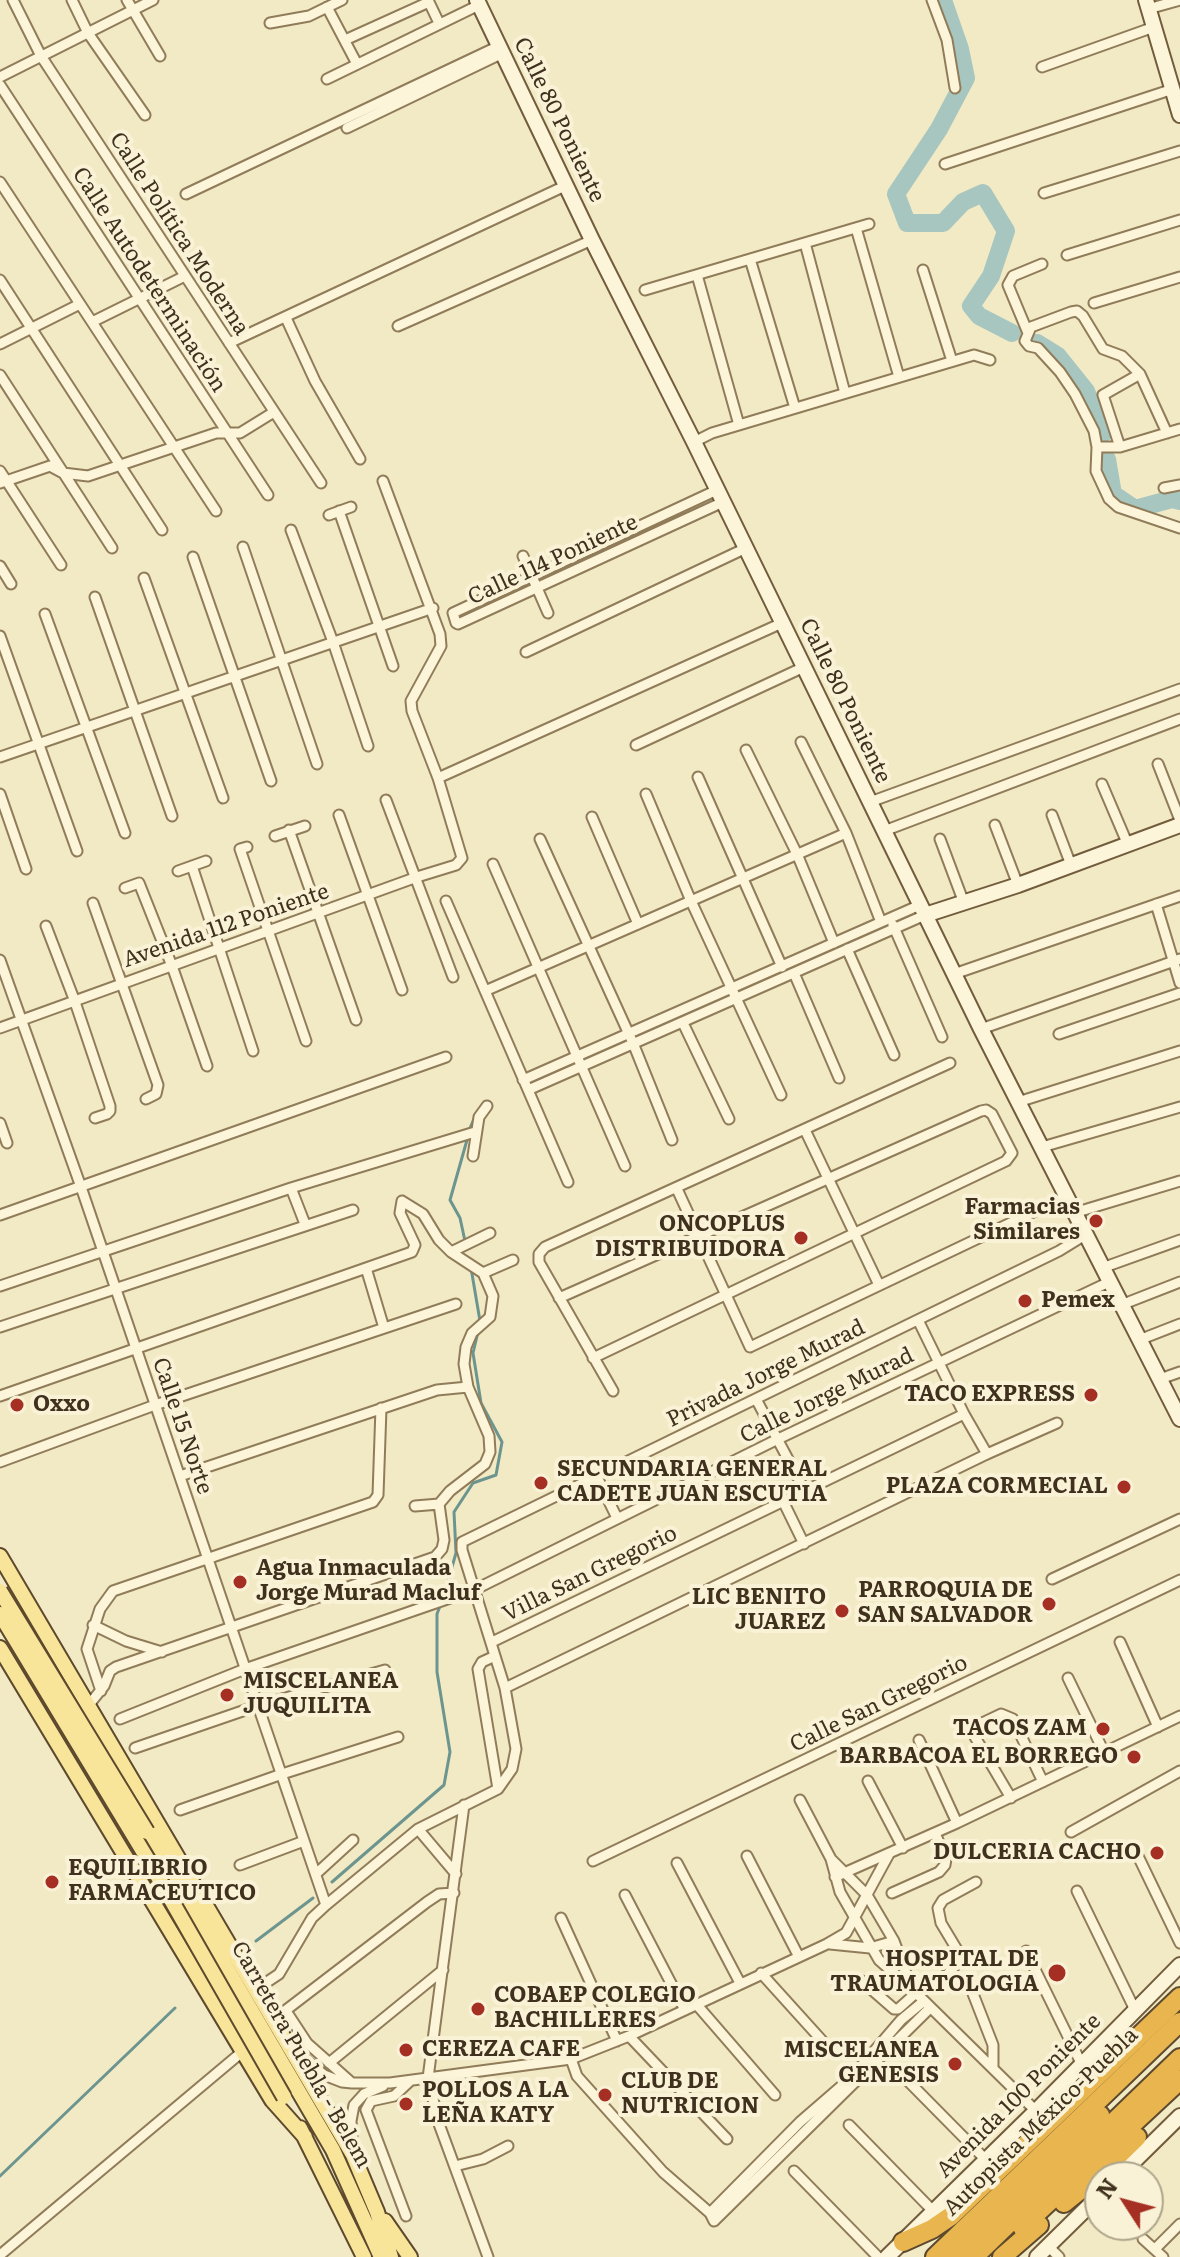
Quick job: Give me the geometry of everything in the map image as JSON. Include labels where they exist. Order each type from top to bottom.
[{"type":"highway","points":[[903,2242],[932,2229],[959,2209],[1180,1997]]},
{"type":"highway","name":"Autopista México-Puebla","points":[[935,2257],[1180,2022]]},
{"type":"highway","points":[[955,2257],[1180,2038]]},
{"type":"highway","points":[[974,2257],[1180,2058]]},
{"type":"highway","points":[[991,2257],[1180,2080]]},
{"type":"highway","points":[[1002,2257],[1095,2178],[1180,2094]]},
{"type":"highway","points":[[924,2257],[963,2229]]},
{"type":"main road","points":[[0,1556],[353,2155],[377,2212],[391,2257]]},
{"type":"main road","name":"Carretera Puebla - Belem","points":[[0,1591],[304,2101],[358,2201],[381,2257]]},
{"type":"main road","points":[[0,1613],[9,1609],[22,1593]]},
{"type":"main road","name":"Carretera Puebla - Belem","points":[[0,1613],[136,1840],[284,2097],[364,2257]]},
{"type":"main road","points":[[1,1653],[35,1704],[272,2100],[305,2137]]},
{"type":"main road","points":[[35,1704],[57,1688],[76,1686]]},
{"type":"main road","points":[[377,2212],[410,2257]]},
{"type":"street","name":"Calle Política Moderna","points":[[13,0],[41,56],[321,483]]},
{"type":"street","points":[[72,0],[88,33],[145,115]]},
{"type":"street","points":[[127,0],[160,56]]},
{"type":"street","points":[[0,77],[153,0]]},
{"type":"street","points":[[270,23],[309,16],[342,0]]},
{"type":"street","points":[[1180,0],[1147,4],[1174,80],[1180,115]]},
{"type":"street","points":[[345,40],[428,1],[439,23]]},
{"type":"street","points":[[934,1],[947,40],[955,88]]},
{"type":"street","points":[[327,79],[478,2]]},
{"type":"street","name":"Calle 80 Poniente","points":[[478,2],[981,1029],[1180,1419]]},
{"type":"street","points":[[327,7],[357,64]]},
{"type":"street","points":[[1042,67],[1154,27]]},
{"type":"street","points":[[347,128],[501,50]]},
{"type":"street","points":[[186,194],[501,50]]},
{"type":"street","points":[[945,164],[1174,80]]},
{"type":"street","name":"Calle Autodeterminación","points":[[0,85],[268,495]]},
{"type":"street","points":[[1044,193],[1180,151]]},
{"type":"street","points":[[0,182],[216,511]]},
{"type":"street","points":[[229,343],[567,185]]},
{"type":"street","points":[[1067,255],[1180,220]]},
{"type":"street","points":[[645,290],[869,224]]},
{"type":"street","points":[[856,228],[899,377]]},
{"type":"street","points":[[398,326],[592,240]]},
{"type":"street","points":[[805,243],[845,393]]},
{"type":"street","points":[[750,259],[795,408]]},
{"type":"street","points":[[1028,333],[1008,285],[1013,276],[1042,264]]},
{"type":"street","points":[[923,270],[952,361]]},
{"type":"street","points":[[697,275],[739,425]]},
{"type":"street","points":[[92,322],[185,276]]},
{"type":"street","points":[[1094,303],[1180,277]]},
{"type":"street","points":[[0,280],[162,530]]},
{"type":"street","points":[[0,344],[80,304]]},
{"type":"street","points":[[1167,433],[1140,374],[1122,356],[1103,349],[1077,311],[1033,325],[1025,341],[1060,372],[1075,394],[1094,431],[1096,471],[1109,499],[1118,507],[1180,528]]},
{"type":"street","points":[[286,318],[315,381],[360,459]]},
{"type":"street","points":[[694,442],[712,433],[952,361],[974,355],[990,360]]},
{"type":"street","points":[[1120,447],[1103,395],[1140,374]]},
{"type":"street","points":[[0,375],[112,548]]},
{"type":"street","points":[[3,482],[50,466],[63,473],[88,476],[216,433],[240,433],[274,412]]},
{"type":"street","points":[[1097,447],[1120,447],[1180,429]]},
{"type":"street","points":[[0,471],[3,482],[61,565]]},
{"type":"street","points":[[383,481],[433,608],[440,634],[441,646],[411,701],[438,778],[782,623]]},
{"type":"street","points":[[1164,488],[1180,485]]},
{"type":"street","name":"Calle 114 Poniente","points":[[720,496],[640,540],[456,623],[453,613],[635,528],[720,496]]},
{"type":"street","points":[[329,515],[351,507]]},
{"type":"street","points":[[339,511],[393,666]]},
{"type":"street","points":[[635,528],[640,540]]},
{"type":"street","points":[[291,530],[368,746]]},
{"type":"street","points":[[243,547],[317,764]]},
{"type":"street","points":[[526,652],[746,548]]},
{"type":"street","points":[[577,555],[583,566]]},
{"type":"street","points":[[523,556],[548,613]]},
{"type":"street","points":[[193,557],[271,781]]},
{"type":"street","points":[[0,566],[11,584]]},
{"type":"street","points":[[144,578],[223,798]]},
{"type":"street","points":[[95,597],[172,816]]},
{"type":"street","points":[[0,757],[433,608]]},
{"type":"street","points":[[45,614],[125,833]]},
{"type":"street","points":[[0,636],[77,851]]},
{"type":"street","points":[[636,745],[804,667]]},
{"type":"street","points":[[870,802],[1180,689]]},
{"type":"street","points":[[884,831],[1180,719]]},
{"type":"street","points":[[801,742],[942,1037]]},
{"type":"street","points":[[746,750],[797,854],[834,943]]},
{"type":"street","points":[[526,1085],[575,1057],[683,1023],[794,973],[803,963],[834,943],[923,910],[964,903],[1018,885],[1180,823],[1158,764]]},
{"type":"street","points":[[698,777],[782,967]]},
{"type":"street","name":"Avenida 112 Poniente","points":[[0,1028],[456,865],[462,858],[438,778]]},
{"type":"street","points":[[1102,784],[1128,845]]},
{"type":"street","points":[[0,794],[26,869]]},
{"type":"street","points":[[646,794],[691,901],[781,1095]]},
{"type":"street","points":[[386,800],[453,977]]},
{"type":"street","points":[[339,815],[402,990]]},
{"type":"street","points":[[1052,815],[1071,865]]},
{"type":"street","points":[[592,817],[638,924]]},
{"type":"street","points":[[995,825],[1018,885]]},
{"type":"street","points":[[275,836],[305,826]]},
{"type":"street","points":[[289,830],[356,1020]]},
{"type":"street","points":[[485,991],[846,833]]},
{"type":"street","points":[[540,839],[631,1039],[672,1140]]},
{"type":"street","points":[[940,839],[964,903]]},
{"type":"street","points":[[244,848],[306,1041]]},
{"type":"street","points":[[178,871],[206,861]]},
{"type":"street","points":[[493,864],[625,1166]]},
{"type":"street","points":[[192,866],[253,1051]]},
{"type":"street","points":[[125,888],[139,883],[207,1066]]},
{"type":"street","points":[[954,974],[1180,896]]},
{"type":"street","points":[[446,901],[568,1182]]},
{"type":"street","points":[[93,903],[159,1090],[146,1099]]},
{"type":"street","points":[[1156,904],[1177,960],[1180,983]]},
{"type":"street","points":[[526,1085],[580,1068],[631,1039],[782,967],[847,949],[888,922]]},
{"type":"street","points":[[46,926],[74,999],[110,1111],[95,1118]]},
{"type":"street","points":[[847,949],[894,1055]]},
{"type":"street","name":"Calle 15 Norte","points":[[0,960],[116,1288],[326,1905]]},
{"type":"street","points":[[981,1029],[1177,960]]},
{"type":"street","points":[[794,973],[839,1078]]},
{"type":"street","points":[[1059,1034],[1180,993]]},
{"type":"street","points":[[683,1023],[729,1119]]},
{"type":"street","points":[[1018,1102],[1180,1051]]},
{"type":"street","points":[[0,1215],[446,1057]]},
{"type":"street","points":[[613,1391],[539,1262],[539,1254],[545,1247],[950,1063]]},
{"type":"street","points":[[473,1156],[479,1117],[487,1106]]},
{"type":"street","points":[[1042,1147],[1180,1107]]},
{"type":"street","points":[[559,1298],[981,1111],[992,1114],[1012,1153],[1006,1161],[593,1358]]},
{"type":"street","points":[[0,1123],[7,1143]]},
{"type":"street","points":[[805,1130],[879,1285]]},
{"type":"street","points":[[0,1286],[291,1188],[475,1132]]},
{"type":"street","points":[[1074,1213],[1180,1181]]},
{"type":"street","points":[[291,1188],[305,1224]]},
{"type":"street","points":[[677,1189],[750,1347],[1065,1197]]},
{"type":"street","points":[[0,1396],[412,1252],[415,1245],[400,1213],[402,1201],[415,1206],[423,1214],[439,1240],[451,1252],[483,1273],[493,1296],[490,1317],[472,1333],[464,1364],[468,1387],[489,1436],[490,1452],[485,1464],[450,1491],[439,1504],[415,1506]]},
{"type":"street","points":[[0,1327],[353,1210]]},
{"type":"street","points":[[451,1252],[490,1233]]},
{"type":"street","name":"Privada Jorge Murad","points":[[476,1589],[462,1542],[918,1320],[1085,1235]]},
{"type":"street","name":"Calle Jorge Murad","points":[[120,1719],[245,1669],[476,1589],[1180,1240]]},
{"type":"street","points":[[483,1273],[513,1260]]},
{"type":"street","points":[[366,1268],[384,1328]]},
{"type":"street","points":[[1121,1305],[1180,1282]]},
{"type":"street","points":[[0,1462],[155,1405],[456,1304]]},
{"type":"street","points":[[918,1320],[987,1454]]},
{"type":"street","points":[[1139,1340],[1180,1324]]},
{"type":"street","points":[[1160,1379],[1180,1372]]},
{"type":"street","points":[[180,1476],[437,1390],[468,1387]]},
{"type":"street","points":[[756,1399],[805,1491]]},
{"type":"street","points":[[101,1691],[87,1649],[100,1609],[113,1591],[377,1499],[381,1408]]},
{"type":"street","name":"Villa San Gregorio","points":[[492,1642],[964,1414]]},
{"type":"street","points":[[505,1688],[1057,1423]]},
{"type":"street","points":[[597,1477],[617,1518]]},
{"type":"street","points":[[783,1501],[804,1544]]},
{"type":"street","points":[[88,1706],[101,1691],[110,1671],[435,1557],[442,1549],[444,1540],[439,1504]]},
{"type":"street","points":[[1052,1579],[1180,1519]]},
{"type":"street","name":"Calle San Gregorio","points":[[593,1861],[1180,1580]]},
{"type":"street","points":[[255,1990],[279,1974],[312,1918],[326,1905],[418,1829],[498,1789],[512,1769],[516,1749],[505,1688],[476,1589]]},
{"type":"street","points":[[93,1625],[126,1641],[162,1652]]},
{"type":"street","points":[[1120,1642],[1158,1727]]},
{"type":"street","points":[[1,1653],[55,1650]]},
{"type":"street","points":[[495,1656],[482,1662],[478,1669],[498,1789]]},
{"type":"street","points":[[135,1748],[257,1706],[385,1670]]},
{"type":"street","points":[[1068,1678],[1104,1752]]},
{"type":"street","points":[[1011,1798],[975,1737],[980,1724],[1008,1714],[1043,1782]]},
{"type":"street","points":[[835,1877],[1011,1798],[1180,1716]]},
{"type":"street","points":[[180,1810],[398,1737]]},
{"type":"street","points":[[919,1740],[957,1823]]},
{"type":"street","points":[[1071,1832],[1180,1771]]},
{"type":"street","points":[[868,1781],[903,1848]]},
{"type":"street","points":[[800,1800],[831,1859],[840,1892],[870,1948],[889,1971],[921,1998],[1036,2111]]},
{"type":"street","points":[[464,1805],[428,2078],[434,2109],[488,2257]]},
{"type":"street","points":[[418,1829],[456,1874]]},
{"type":"street","points":[[892,1893],[939,1872],[945,1865],[946,1859],[935,1833]]},
{"type":"street","points":[[317,1873],[353,1840]]},
{"type":"street","points":[[240,1865],[304,1841]]},
{"type":"street","points":[[287,2044],[324,2075],[352,2083],[410,2081],[571,2059],[697,2005],[846,1933],[889,1854]]},
{"type":"street","points":[[747,1856],[799,1957]]},
{"type":"street","points":[[1138,1856],[1180,1943]]},
{"type":"street","points":[[831,1859],[867,1895],[894,1941],[921,1998]]},
{"type":"street","points":[[677,1863],[740,1983]]},
{"type":"street","points":[[571,2059],[577,2076],[653,2161],[710,2213],[714,2221],[958,1962],[959,1953],[941,1923],[938,1908],[943,1900],[976,1882]]},
{"type":"street","points":[[1077,1891],[1135,2010]]},
{"type":"street","points":[[273,2020],[427,1902],[439,1894],[454,1893]]},
{"type":"street","points":[[625,1895],[685,2010]]},
{"type":"street","points":[[561,1918],[617,2041]]},
{"type":"street","points":[[827,1944],[870,1948],[894,1941]]},
{"type":"street","points":[[1026,1951],[1082,2065]]},
{"type":"street","name":"Avenida 100 Poniente","points":[[887,2257],[987,2161],[1180,1965]]},
{"type":"street","points":[[329,2063],[443,1970]]},
{"type":"street","points":[[761,1973],[827,2046]]},
{"type":"street","points":[[862,1981],[894,2009],[921,1998]]},
{"type":"street","points":[[970,1986],[993,2045],[993,2068]]},
{"type":"street","points":[[697,2005],[775,2095]]},
{"type":"street","points":[[286,2011],[307,2043],[352,2083]]},
{"type":"street","points":[[629,2036],[727,2139]]},
{"type":"street","points":[[0,2255],[242,2052]]},
{"type":"street","points":[[907,2080],[987,2161]]},
{"type":"street","points":[[406,2216],[366,2110],[371,2101],[394,2096],[410,2081]]},
{"type":"street","points":[[353,2155],[351,2121],[354,2105],[364,2094],[390,2083]]},
{"type":"street","points":[[1134,2161],[1180,2116]]},
{"type":"street","points":[[849,2125],[934,2212]]},
{"type":"street","points":[[455,2166],[483,2159],[508,2146]]},
{"type":"street","points":[[794,2171],[878,2257]]},
{"type":"street","points":[[1048,2253],[1084,2213]]},
{"type":"street","points":[[1155,2249],[1180,2224]]},
{"type":"street","points":[[1145,2241],[1163,2257]]},
{"type":"waterway","points":[[943,0],[960,49],[966,78],[939,129],[896,194],[907,223],[943,223],[963,202],[983,193],[1006,231],[991,276],[971,306],[979,316],[1012,333]]},
{"type":"waterway","points":[[1037,343],[1058,356],[1086,391],[1103,434]]},
{"type":"waterway","points":[[1107,459],[1113,494],[1135,509],[1172,499],[1180,501]]},
{"type":"waterway","points":[[470,1128],[474,1119]]},
{"type":"waterway","points":[[465,1241],[460,1218],[450,1200],[467,1140]]},
{"type":"waterway","points":[[471,1268],[480,1321]]},
{"type":"waterway","points":[[444,1595],[456,1553],[454,1512],[473,1483],[496,1475],[502,1442],[481,1403],[473,1353],[478,1332]]},
{"type":"waterway","points":[[332,1882],[444,1785],[450,1752],[437,1672],[437,1614],[440,1606]]},
{"type":"waterway","points":[[256,1941],[313,1898]]},
{"type":"waterway","points":[[0,2176],[175,2008]]},
{"type":"place","name":"Farmacias Similares","points":[[1096,1221]]},
{"type":"place","name":"ONCOPLUS DISTRIBUIDORA","points":[[801,1238]]},
{"type":"place","name":"Pemex","points":[[1025,1301]]},
{"type":"place","name":"TACO EXPRESS","points":[[1091,1395]]},
{"type":"place","name":"Oxxo","points":[[17,1405]]},
{"type":"place","name":"SECUNDARIA GENERAL CADETE JUAN ESCUTIA","points":[[541,1483]]},
{"type":"place","name":"PLAZA CORMECIAL","points":[[1124,1487]]},
{"type":"place","name":"Agua Inmaculada Jorge Murad Macluf","points":[[240,1582]]},
{"type":"place","name":"PARROQUIA DE SAN SALVADOR","points":[[1049,1604]]},
{"type":"place","name":"LIC BENITO JUAREZ","points":[[842,1611]]},
{"type":"place","name":"MISCELANEA JUQUILITA","points":[[227,1695]]},
{"type":"place","name":"TACOS ZAM","points":[[1103,1729]]},
{"type":"place","name":"BARBACOA EL BORREGO","points":[[1134,1757]]},
{"type":"place","name":"DULCERIA CACHO","points":[[1157,1853]]},
{"type":"place","name":"EQUILIBRIO FARMACEUTICO","points":[[52,1882]]},
{"type":"place","name":"HOSPITAL DE TRAUMATOLOGIA","points":[[1057,1973]]},
{"type":"place","name":"COBAEP COLEGIO BACHILLERES","points":[[478,2009]]},
{"type":"place","name":"CEREZA CAFE","points":[[406,2050]]},
{"type":"place","name":"MISCELANEA GENESIS","points":[[955,2064]]},
{"type":"place","name":"CLUB DE NUTRICION","points":[[605,2095]]},
{"type":"place","name":"POLLOS A LA LEÑA KATY","points":[[406,2104]]}]
